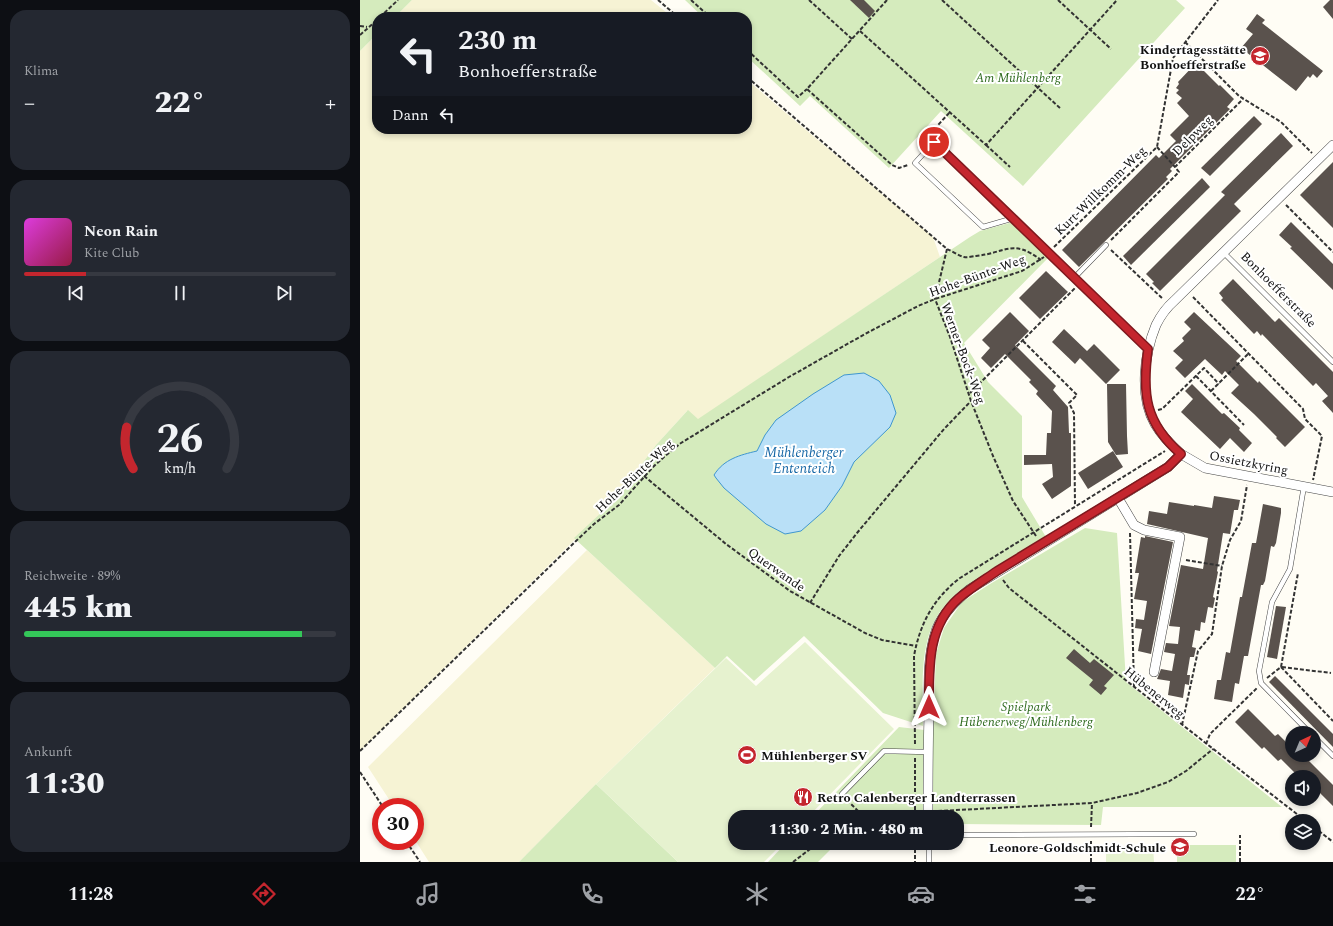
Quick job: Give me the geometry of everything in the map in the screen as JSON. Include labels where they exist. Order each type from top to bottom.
[{"type":"street","name":"Bonhoefferstraße","points":[[1181,454],[1165,440],[1154,423],[1148,407],[1145,386],[1146,367],[1148,349],[1156,324],[1169,305],[1333,145]]},
{"type":"street","name":"Ossietzkyring","points":[[1181,454],[1205,468],[1333,492]]},
{"type":"street","points":[[928,810],[929,662],[935,634],[948,610],[970,589],[1168,467],[1181,454]]},
{"type":"street","points":[[1118,498],[1134,525],[1144,530],[1180,537],[1154,672]]},
{"type":"lane","points":[[1014,218],[983,227],[915,163],[934,142],[1014,218],[1148,349]]},
{"type":"lane","points":[[1074,278],[1106,245]]},
{"type":"lane","name":"Bonhoefferstraße","points":[[1224,252],[1333,362]]},
{"type":"lane","points":[[1303,726],[1261,683],[1259,671],[1272,602],[1290,569],[1308,487]]},
{"type":"lane","points":[[1321,744],[1333,756]]},
{"type":"lane","points":[[842,794],[884,751],[928,752]]},
{"type":"lane","points":[[964,835],[1194,834]]},
{"type":"lane","points":[[928,850],[929,862]]},
{"type":"path","points":[[385,12],[398,0]]},
{"type":"path","points":[[658,0],[672,12]]},
{"type":"path","points":[[691,0],[704,12]]},
{"type":"path","points":[[809,0],[852,39]]},
{"type":"path","points":[[752,55],[798,97],[888,0]]},
{"type":"path","points":[[942,0],[1062,109]]},
{"type":"path","points":[[1058,0],[1111,49]]},
{"type":"path","points":[[986,145],[1117,0]]},
{"type":"path","name":"Kurt-Willkomm-Weg","points":[[1041,260],[1157,148],[1173,58],[1218,0]]},
{"type":"path","points":[[360,35],[372,24]]},
{"type":"path","points":[[360,26],[368,28]]},
{"type":"path","points":[[860,31],[1010,167]]},
{"type":"path","points":[[1185,42],[1243,99],[1281,122],[1319,160]]},
{"type":"path","points":[[752,81],[948,249],[963,257],[979,256],[1008,248],[1020,248],[1041,260]]},
{"type":"path","points":[[807,89],[892,165],[899,168],[915,163]]},
{"type":"path","name":"Delpweg","points":[[1106,245],[1179,172],[1175,167],[1243,99]]},
{"type":"path","points":[[934,142],[938,125],[950,112]]},
{"type":"path","points":[[1157,148],[1175,167]]},
{"type":"path","points":[[1279,198],[1333,252]]},
{"type":"path","points":[[1106,245],[1169,305]]},
{"type":"path","name":"Werner-Bock-Weg","points":[[948,249],[935,299],[970,393],[971,401],[993,456],[1010,494],[1041,544]]},
{"type":"path","name":"Hohe-Bünte-Weg","points":[[360,751],[594,524],[619,504],[644,476],[681,443],[789,377],[865,334],[935,299],[1001,279],[1022,271],[1041,260]]},
{"type":"path","points":[[970,393],[1080,284]]},
{"type":"path","points":[[1186,289],[1303,410],[1305,419],[1322,436],[1308,487]]},
{"type":"path","points":[[1023,341],[1077,395],[1069,404],[1074,413],[1075,506]]},
{"type":"path","points":[[1211,391],[1248,354]]},
{"type":"path","points":[[1150,413],[1162,409],[1204,368],[1219,384]]},
{"type":"path","points":[[1196,376],[1244,425]]},
{"type":"path","points":[[810,603],[839,556],[857,533],[939,434],[971,401]]},
{"type":"path","points":[[1033,532],[1172,446]]},
{"type":"path","name":"Querwande","points":[[644,476],[726,544],[790,591],[854,627],[882,640],[916,646]]},
{"type":"path","points":[[1182,725],[1198,651],[1212,634],[1222,566],[1230,540],[1241,521],[1249,476]]},
{"type":"path","points":[[1134,525],[1129,535],[1134,686]]},
{"type":"path","points":[[1176,558],[1222,566]]},
{"type":"path","name":"Hübenerweg","points":[[997,571],[1009,588],[1297,814]]},
{"type":"path","points":[[1206,744],[1210,734],[1261,683],[1281,667],[1298,573]]},
{"type":"path","points":[[1281,667],[1331,674]]},
{"type":"path","points":[[1281,667],[1333,721]]},
{"type":"path","points":[[964,812],[1092,803],[1137,793],[1168,782],[1186,772],[1213,749]]},
{"type":"path","points":[[360,772],[377,798]]},
{"type":"path","points":[[842,794],[857,810]]},
{"type":"path","points":[[1321,833],[1333,842]]},
{"type":"path","points":[[1240,835],[1240,862]]},
{"type":"path","points":[[412,850],[420,862]]},
{"type":"path","points":[[793,862],[809,850]]},
{"type":"path","points":[[915,850],[915,862]]},
{"type":"shaded area","points":[[412,0],[651,0],[666,12],[400,12]]},
{"type":"shaded area","points":[[372,39],[372,134],[752,134],[752,84],[933,237],[940,257],[698,420],[687,411],[656,445],[615,500],[360,751],[360,51]]},
{"type":"shaded area","points":[[587,550],[715,668],[596,784],[519,862],[429,862],[421,850],[424,850],[424,798],[388,798],[368,767]]},
{"type":"green space","points":[[360,0],[412,0],[400,12],[372,12],[372,39],[360,51]]},
{"type":"green space","name":"Am Mühlenberg","points":[[685,0],[1176,0],[1185,8],[1023,186],[941,111],[889,168],[810,96],[800,106],[752,62],[752,12],[698,12]]},
{"type":"green space","points":[[1013,222],[1048,258],[964,343],[988,382],[1022,416],[1022,497],[1046,537],[972,582],[961,590],[943,608],[930,632],[924,656],[923,726],[883,713],[804,636],[754,681],[727,656],[715,668],[574,538],[615,500],[656,445],[688,410],[698,419],[970,237],[980,231]]},
{"type":"green space","name":"Spielpark Hübenerweg/Mühlenberg","points":[[1085,528],[1117,533],[1126,682],[1282,807],[1103,807],[1101,825],[964,824],[964,810],[819,810],[899,727],[933,731],[936,654],[944,628],[962,602]]},
{"type":"green space","name":"Mühlenberger SV","points":[[805,642],[894,729],[815,810],[728,810],[728,850],[776,850],[764,862],[678,862],[596,784],[726,658],[756,686]]},
{"type":"green space","points":[[596,784],[678,862],[519,862]]},
{"type":"green space","points":[[1177,845],[1236,845],[1236,862],[1177,862]]},
{"type":"green space","points":[[1106,846],[1153,846],[1154,862],[1106,862]]},
{"type":"green space","points":[[779,850],[830,850],[818,862],[768,862]]},
{"type":"water","name":"Mühlenberger Ententeich","points":[[864,373],[879,381],[890,395],[896,413],[890,427],[854,462],[842,486],[825,510],[801,531],[785,534],[766,524],[724,488],[716,478],[714,475],[728,461],[733,458],[757,451],[765,435],[776,420],[813,394],[844,375]]},
{"type":"building","points":[[850,0],[864,0],[875,11],[869,18]]},
{"type":"building","points":[[1330,0],[1333,0],[1333,19],[1323,7]]},
{"type":"building","points":[[1257,14],[1265,20],[1262,23],[1323,71],[1317,78],[1313,74],[1310,78],[1308,76],[1296,91],[1241,48],[1253,34],[1246,29]]},
{"type":"building","points":[[1196,63],[1234,99],[1227,107],[1230,109],[1170,169],[1172,171],[1166,177],[1168,179],[1079,267],[1062,250],[1156,155],[1159,158],[1176,141],[1170,135],[1189,116],[1177,103],[1182,98],[1176,93],[1179,90],[1176,88],[1179,84],[1178,82]]},
{"type":"building","points":[[1254,116],[1262,124],[1210,176],[1201,168]]},
{"type":"building","points":[[1281,133],[1293,146],[1234,204],[1241,211],[1160,291],[1146,274],[1225,195],[1221,192]]},
{"type":"building","points":[[1333,162],[1333,228],[1300,195]]},
{"type":"building","points":[[1202,178],[1210,187],[1131,265],[1123,256]]},
{"type":"building","points":[[1291,222],[1333,264],[1333,290],[1290,248],[1292,247],[1279,235]]},
{"type":"building","points":[[1046,271],[1068,292],[1040,319],[1019,298]]},
{"type":"building","points":[[1233,279],[1275,322],[1279,318],[1333,372],[1333,413],[1322,401],[1328,396],[1316,383],[1313,386],[1262,334],[1261,336],[1257,331],[1254,334],[1221,300],[1223,298],[1219,293]]},
{"type":"building","points":[[1010,312],[1029,331],[1015,345],[1056,386],[1053,390],[1068,407],[1069,433],[1071,433],[1071,486],[1052,499],[1042,484],[1053,477],[1052,464],[1024,465],[1024,455],[1046,455],[1047,433],[1051,433],[1052,411],[1036,394],[1038,391],[1029,382],[1031,380],[1005,354],[991,368],[981,358],[990,348],[982,340]]},
{"type":"building","points":[[1194,312],[1241,356],[1236,361],[1258,383],[1259,381],[1305,427],[1285,447],[1254,414],[1231,393],[1239,385],[1225,371],[1222,375],[1205,359],[1185,378],[1175,368],[1183,360],[1173,351],[1184,341],[1182,338],[1191,329],[1184,322]]},
{"type":"building","points":[[1064,329],[1087,351],[1094,344],[1120,370],[1106,384],[1080,358],[1075,364],[1052,342]]},
{"type":"building","points":[[1107,384],[1126,384],[1128,454],[1116,455],[1108,442]]},
{"type":"building","points":[[1192,384],[1222,414],[1224,413],[1240,428],[1239,430],[1252,443],[1244,452],[1230,438],[1220,449],[1181,412],[1193,399],[1185,391]]},
{"type":"building","points":[[1113,451],[1123,467],[1088,489],[1078,473]]},
{"type":"building","points":[[1214,496],[1240,500],[1238,510],[1234,510],[1230,534],[1223,533],[1213,597],[1215,598],[1213,608],[1208,607],[1205,623],[1201,622],[1200,631],[1195,630],[1192,647],[1196,648],[1194,657],[1190,657],[1187,675],[1190,675],[1189,685],[1185,684],[1183,698],[1168,695],[1170,681],[1157,679],[1161,669],[1172,671],[1175,654],[1164,652],[1166,643],[1178,644],[1180,627],[1169,626],[1181,565],[1203,569],[1208,538],[1147,524],[1149,511],[1167,514],[1169,502],[1212,508]]},
{"type":"building","points":[[1263,504],[1281,508],[1281,513],[1276,543],[1274,547],[1271,546],[1265,581],[1263,585],[1261,585],[1248,656],[1244,656],[1239,684],[1235,683],[1232,702],[1214,699],[1217,680],[1221,680],[1226,652],[1230,653],[1240,597],[1242,597],[1252,543],[1256,543]]},
{"type":"building","points":[[1145,536],[1173,542],[1151,654],[1138,651],[1142,629],[1135,628],[1136,619],[1144,620],[1147,601],[1134,599],[1139,573],[1135,573],[1141,537],[1145,538]]},
{"type":"building","points":[[1276,606],[1286,607],[1277,659],[1267,657]]},
{"type":"building","points":[[1074,649],[1090,663],[1094,659],[1114,675],[1104,686],[1107,688],[1101,695],[1089,685],[1093,680],[1066,658]]},
{"type":"building","points":[[1275,676],[1333,734],[1333,747],[1321,735],[1321,726],[1312,726],[1269,682]]},
{"type":"building","points":[[1248,709],[1275,736],[1278,734],[1285,741],[1285,762],[1310,762],[1318,770],[1292,770],[1281,759],[1278,761],[1264,747],[1262,749],[1235,722]]},
{"type":"building","points":[[1321,773],[1333,785],[1333,806],[1321,794]]},
{"type":"place","name":"Kindertagesstätte Bonhoefferstraße","points":[[1260,56]]},
{"type":"place","name":"Mühlenberger SV","points":[[747,755]]},
{"type":"place","name":"Retro Calenberger Landterrassen","points":[[803,797]]},
{"type":"place","name":"Leonore-Goldschmidt-Schule","points":[[1180,847]]},
{"type":"route","points":[[929,707],[929,662],[935,634],[940,622],[958,599],[997,571],[1168,467],[1181,454],[1165,440],[1154,423],[1148,407],[1145,386],[1148,349],[934,142]]}]
